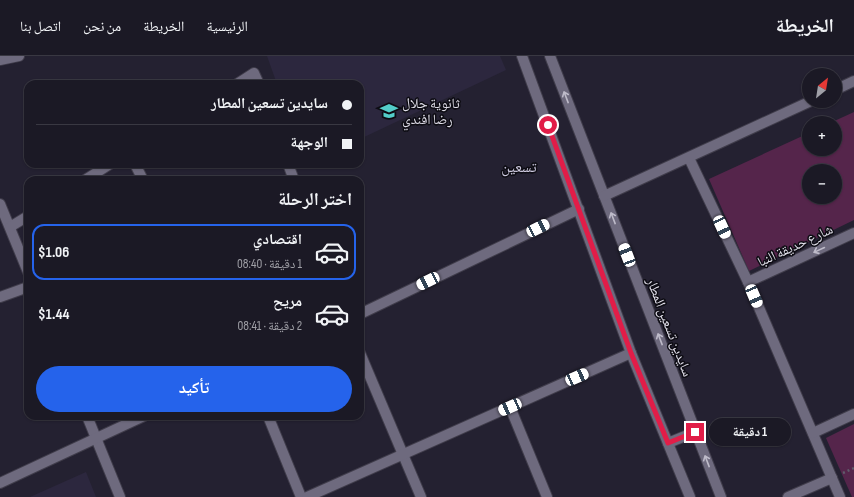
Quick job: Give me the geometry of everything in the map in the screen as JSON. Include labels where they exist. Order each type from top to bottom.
[{"type":"street","points":[[0,60],[19,56]]},
{"type":"street","points":[[522,56],[631,353],[690,497]]},
{"type":"street","name":"سايدين تسعين المطار","points":[[550,56],[721,497]]},
{"type":"street","points":[[243,80],[254,73],[257,80]]},
{"type":"street","points":[[842,87],[854,81]]},
{"type":"street","points":[[604,196],[802,105]]},
{"type":"street","points":[[689,158],[748,282],[840,497]]},
{"type":"street","points":[[90,176],[104,168]]},
{"type":"street","points":[[0,204],[24,262]]},
{"type":"street","points":[[364,312],[579,209]]},
{"type":"street","points":[[10,227],[24,218]]},
{"type":"street","name":"شارع حديقة النبا","points":[[748,282],[854,233]]},
{"type":"street","points":[[0,297],[24,288]]},
{"type":"street","points":[[307,497],[631,353]]},
{"type":"street","points":[[364,362],[421,497]]},
{"type":"street","points":[[510,407],[547,497]]},
{"type":"street","points":[[813,433],[854,414]]},
{"type":"street","points":[[89,420],[120,497]]},
{"type":"street","points":[[0,483],[135,420]]},
{"type":"street","points":[[270,420],[301,497]]},
{"type":"street","points":[[668,443],[695,432]]},
{"type":"street","points":[[788,497],[832,478]]},
{"type":"shaded area","name":"ثانوية جلال رضا افندي","points":[[267,56],[500,56],[506,70],[364,137],[364,80],[276,80]]},
{"type":"shaded area","points":[[854,112],[854,220],[749,271],[709,179],[802,136],[802,156],[842,156],[842,118]]},
{"type":"shaded area","points":[[854,424],[854,497],[852,497],[826,438]]},
{"type":"shaded area","points":[[86,472],[96,497],[30,497]]},
{"type":"place","name":"ثانوية جلال رضا افندي","points":[[389,111]]},
{"type":"district","name":"تسعین","points":[[519,167]]},
{"type":"route","points":[[548,125],[631,353],[668,443],[695,432]]}]
